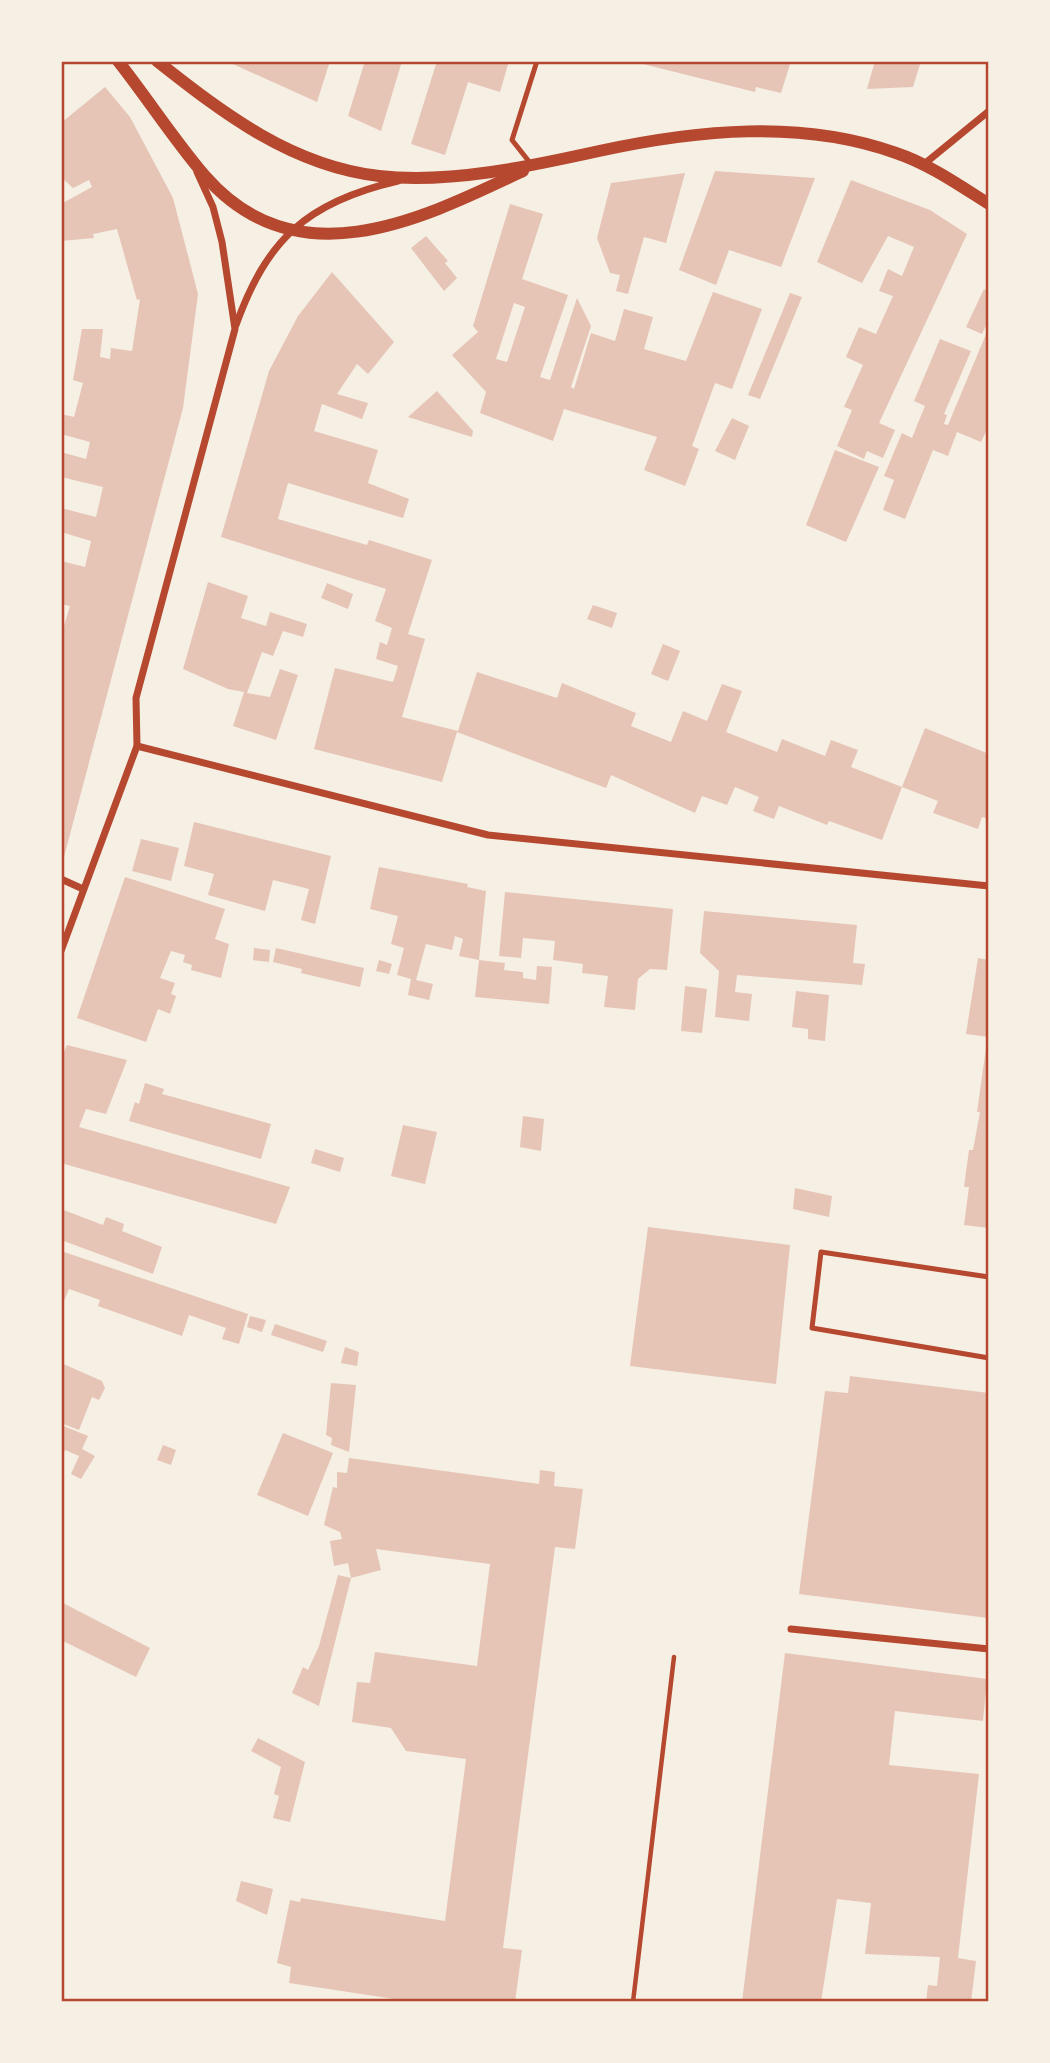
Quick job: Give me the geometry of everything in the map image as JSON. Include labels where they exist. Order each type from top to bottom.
[{"type":"street","points":[[118,61],[215,186],[254,218],[290,230],[313,235],[368,232],[470,196],[533,166]]},
{"type":"street","points":[[157,61],[255,134],[287,150],[337,167],[378,176],[412,178],[533,166],[642,143],[719,132],[796,133],[843,138],[898,153],[989,204]]},
{"type":"street","points":[[923,165],[989,111]]},
{"type":"street","points":[[189,155],[213,206],[222,242],[235,329]]},
{"type":"street","points":[[61,951],[137,746],[136,698],[235,329],[254,280],[265,261],[290,230],[319,210],[351,195],[412,178]]},
{"type":"street","points":[[137,746],[488,835],[989,886]]},
{"type":"street","points":[[61,878],[83,888]]},
{"type":"street","points":[[791,1629],[989,1648]]},
{"type":"lane","points":[[533,166],[512,140],[537,61]]},
{"type":"lane","points":[[989,1277],[821,1251],[812,1328],[989,1359]]},
{"type":"path","points":[[633,2002],[674,1657]]},
{"type":"building","points":[[226,61],[330,61],[317,102]]},
{"type":"building","points":[[365,61],[402,61],[381,131],[348,116]]},
{"type":"building","points":[[437,61],[509,61],[500,92],[468,82],[445,155],[411,144]]},
{"type":"building","points":[[631,61],[791,61],[781,93],[756,87],[755,92]]},
{"type":"building","points":[[875,61],[921,61],[913,87],[867,89]]},
{"type":"building","points":[[105,87],[130,117],[173,198],[198,294],[183,408],[64,857],[61,855],[61,636],[70,606],[61,604],[61,561],[85,567],[91,541],[61,532],[61,508],[96,517],[103,487],[61,477],[61,452],[86,459],[90,442],[61,434],[61,414],[74,417],[83,383],[73,380],[82,329],[103,329],[100,357],[110,359],[111,348],[132,351],[140,299],[137,300],[117,229],[93,234],[94,238],[61,241],[61,204],[92,187],[89,180],[73,188],[61,177],[61,123]]},
{"type":"building","points":[[715,171],[815,178],[781,267],[729,250],[716,285],[679,270]]},
{"type":"building","points":[[685,173],[666,243],[644,237],[628,294],[616,291],[620,275],[610,273],[597,238],[611,183]]},
{"type":"building","points":[[851,180],[930,210],[967,234],[879,423],[895,430],[883,458],[867,451],[864,459],[837,446],[852,410],[844,407],[863,365],[846,357],[859,327],[876,334],[893,296],[879,291],[888,269],[902,276],[914,247],[888,236],[862,283],[817,262]]},
{"type":"building","points":[[510,204],[543,214],[522,279],[568,295],[540,377],[550,380],[577,298],[591,326],[571,387],[574,389],[591,333],[615,341],[624,309],[653,317],[644,349],[686,361],[713,292],[762,309],[732,389],[715,383],[692,446],[699,449],[685,486],[644,470],[657,437],[564,409],[553,441],[480,413],[486,392],[452,355],[478,332],[473,326]],"holes":[[[514,303],[525,307],[507,362],[496,359]]]},
{"type":"building","points":[[426,236],[448,261],[445,263],[457,278],[444,291],[411,248]]},
{"type":"building","points":[[332,272],[394,342],[368,374],[357,364],[337,394],[368,403],[362,419],[322,404],[314,431],[378,450],[368,483],[409,499],[403,518],[288,483],[278,519],[367,545],[369,540],[432,560],[408,634],[425,639],[402,717],[458,731],[477,672],[557,698],[562,683],[636,713],[631,726],[671,742],[683,711],[707,721],[722,684],[742,691],[726,732],[777,752],[782,739],[825,756],[831,740],[858,750],[851,767],[902,787],[882,840],[829,821],[827,825],[779,806],[774,819],[753,811],[759,797],[735,787],[727,805],[702,796],[695,813],[611,775],[606,788],[457,732],[442,782],[314,749],[335,668],[393,682],[398,666],[376,659],[380,642],[387,645],[392,628],[375,621],[386,589],[221,537],[269,371],[298,316]]},
{"type":"building","points":[[984,289],[989,292],[989,319],[982,334],[966,327]]},
{"type":"building","points":[[790,293],[802,297],[760,399],[748,395]]},
{"type":"building","points":[[989,327],[989,425],[981,442],[957,432],[948,456],[933,450],[905,519],[883,510],[894,480],[884,476],[902,433],[912,438],[925,406],[914,401],[940,339],[971,351],[944,414],[947,415],[944,424],[948,425]]},
{"type":"building","points":[[437,391],[473,431],[472,437],[408,417]]},
{"type":"building","points":[[732,418],[749,426],[735,460],[715,451]]},
{"type":"building","points":[[835,450],[879,467],[846,542],[806,525]]},
{"type":"building","points":[[208,582],[248,596],[241,618],[266,626],[270,612],[307,624],[303,637],[283,631],[273,656],[262,652],[247,693],[270,697],[280,669],[298,675],[276,740],[233,726],[244,692],[228,689],[183,669]]},
{"type":"building","points":[[327,583],[353,594],[348,609],[321,598]]},
{"type":"building","points":[[593,605],[617,613],[612,628],[587,619]]},
{"type":"building","points":[[663,644],[680,651],[668,681],[651,674]]},
{"type":"building","points":[[925,728],[989,754],[989,819],[982,817],[978,829],[933,813],[938,801],[902,787]]},
{"type":"building","points":[[194,822],[331,856],[315,924],[301,920],[309,889],[273,880],[265,911],[208,895],[214,874],[184,866]]},
{"type":"building","points":[[141,839],[179,848],[171,881],[132,871]]},
{"type":"building","points":[[379,867],[468,884],[467,887],[486,891],[479,960],[459,956],[463,939],[455,936],[452,950],[426,944],[416,980],[433,984],[429,1000],[408,995],[411,979],[397,975],[404,948],[391,944],[398,916],[370,909]]},
{"type":"building","points":[[125,877],[225,909],[215,939],[229,944],[221,978],[191,970],[192,965],[183,962],[185,955],[171,951],[160,978],[175,983],[171,994],[176,996],[170,1014],[158,1009],[146,1042],[77,1018]]},
{"type":"building","points":[[505,892],[673,909],[667,970],[650,969],[638,979],[635,1010],[604,1007],[608,976],[582,973],[583,964],[553,960],[555,941],[523,938],[521,958],[499,956]]},
{"type":"building","points":[[704,911],[857,925],[853,963],[865,964],[862,985],[737,975],[735,992],[752,994],[749,1021],[715,1017],[719,971],[700,953]]},
{"type":"building","points":[[254,948],[270,950],[269,962],[253,960]]},
{"type":"building","points":[[276,948],[364,968],[360,987],[301,973],[302,969],[273,962]]},
{"type":"building","points":[[978,958],[989,960],[989,1037],[966,1034]]},
{"type":"building","points":[[379,960],[392,964],[389,974],[376,971]]},
{"type":"building","points":[[479,960],[505,963],[504,970],[523,972],[523,978],[536,980],[537,966],[552,967],[549,1004],[475,997]]},
{"type":"building","points":[[685,986],[707,989],[702,1033],[681,1031]]},
{"type":"building","points":[[796,991],[829,995],[825,1041],[808,1039],[808,1029],[792,1027]]},
{"type":"building","points":[[987,1041],[989,1228],[964,1225],[969,1187],[964,1187],[969,1150],[973,1150],[980,1112],[977,1112]]},
{"type":"building","points":[[67,1045],[127,1060],[106,1114],[86,1109],[79,1127],[290,1187],[276,1224],[61,1163],[61,1059]]},
{"type":"building","points":[[145,1083],[164,1089],[162,1094],[271,1124],[261,1159],[129,1121],[135,1102],[139,1104]]},
{"type":"building","points":[[523,1116],[544,1119],[541,1151],[520,1147]]},
{"type":"building","points":[[403,1125],[437,1132],[425,1184],[391,1176]]},
{"type":"building","points":[[315,1149],[344,1158],[340,1172],[311,1163]]},
{"type":"building","points":[[795,1188],[832,1196],[829,1217],[793,1209]]},
{"type":"building","points":[[61,1209],[103,1225],[106,1217],[124,1224],[122,1231],[162,1247],[153,1274],[61,1240]]},
{"type":"building","points":[[648,1227],[790,1245],[776,1384],[630,1366]]},
{"type":"building","points":[[61,1251],[248,1314],[239,1344],[222,1339],[226,1328],[189,1315],[182,1336],[98,1306],[100,1300],[69,1289],[61,1308]]},
{"type":"building","points":[[250,1316],[266,1320],[262,1332],[247,1327]]},
{"type":"building","points":[[275,1324],[327,1341],[323,1352],[271,1335]]},
{"type":"building","points":[[345,1347],[359,1352],[357,1366],[341,1363]]},
{"type":"building","points":[[61,1363],[102,1381],[105,1388],[99,1400],[92,1397],[79,1430],[61,1423]]},
{"type":"building","points":[[850,1376],[989,1393],[988,1618],[799,1594],[825,1391],[848,1393]]},
{"type":"building","points":[[331,1383],[356,1385],[349,1452],[331,1445],[332,1438],[326,1435]]},
{"type":"building","points":[[61,1425],[88,1436],[82,1449],[95,1456],[81,1479],[71,1474],[79,1456],[65,1450],[61,1459]]},
{"type":"building","points":[[283,1433],[333,1453],[308,1516],[257,1495]]},
{"type":"building","points":[[163,1445],[176,1450],[171,1465],[157,1460]]},
{"type":"building","points":[[349,1458],[539,1484],[540,1470],[555,1472],[554,1486],[583,1489],[575,1549],[555,1547],[503,1948],[522,1950],[515,2002],[414,2002],[289,1983],[291,1967],[277,1963],[290,1900],[300,1902],[301,1898],[445,1921],[466,1759],[406,1751],[391,1728],[352,1722],[357,1682],[370,1683],[375,1652],[477,1666],[490,1564],[376,1549],[381,1570],[351,1578],[348,1563],[334,1566],[330,1541],[342,1539],[340,1532],[324,1525],[333,1487],[337,1488],[337,1472],[347,1473]]},
{"type":"building","points":[[338,1575],[351,1578],[319,1706],[292,1693],[303,1667],[308,1670],[319,1646]]},
{"type":"building","points":[[61,1602],[150,1648],[136,1677],[61,1640]]},
{"type":"building","points":[[785,1653],[987,1679],[983,1721],[895,1711],[889,1765],[979,1774],[958,1958],[976,1961],[971,2002],[926,2002],[928,1985],[937,1986],[940,1957],[865,1954],[871,1903],[837,1899],[821,2002],[742,2002]]},
{"type":"building","points":[[258,1738],[305,1762],[290,1822],[273,1818],[279,1796],[274,1794],[281,1767],[251,1751]]},
{"type":"building","points":[[241,1881],[273,1889],[267,1915],[236,1901]]}]
